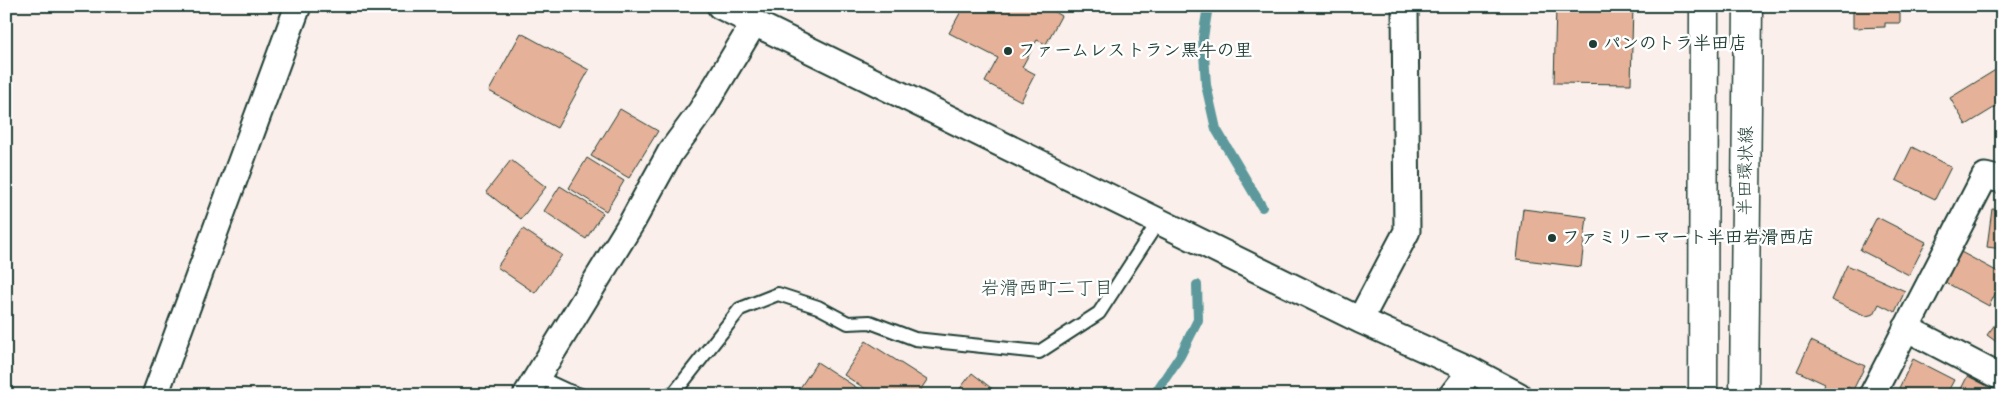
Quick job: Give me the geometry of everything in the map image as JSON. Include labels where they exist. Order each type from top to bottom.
[{"type":"main road","points":[[1703,395],[1704,6]]},
{"type":"main road","name":"半田環状線","points":[[1744,395],[1748,6]]},
{"type":"street","points":[[155,395],[298,6]]},
{"type":"street","points":[[720,6],[1360,320],[1471,370],[1506,392]]},
{"type":"street","points":[[1360,320],[1407,231],[1405,6]]},
{"type":"street","points":[[532,386],[632,222],[670,153],[701,111],[754,23]]},
{"type":"street","points":[[1872,395],[1985,176],[2002,180]]},
{"type":"street","points":[[1906,328],[2002,378]]},
{"type":"street","points":[[1452,395],[1471,370]]},
{"type":"lane","points":[[668,395],[675,392],[740,308],[778,294],[818,307],[848,323],[870,322],[914,339],[1039,352],[1098,313],[1158,222]]},
{"type":"lane","points":[[532,386],[566,390],[581,395]]},
{"type":"building","name":"ファームレストラン黒牛の里","points":[[964,6],[1044,6],[1061,16],[1046,44],[1037,40],[1022,67],[1035,74],[1021,101],[985,82],[998,58],[949,33]]},
{"type":"building","name":"パンのトラ半田店","points":[[1556,6],[1633,6],[1631,84],[1554,83]]},
{"type":"building","points":[[1853,6],[1900,6],[1900,23],[1885,23],[1885,27],[1853,28]]},
{"type":"building","points":[[521,33],[589,70],[557,128],[489,91]]},
{"type":"building","points":[[2002,66],[2002,103],[1966,125],[1950,98]]},
{"type":"building","points":[[620,109],[658,131],[629,178],[591,156]]},
{"type":"building","points":[[1912,147],[1951,167],[1935,199],[1896,180]]},
{"type":"building","points":[[587,158],[624,181],[606,211],[569,188]]},
{"type":"building","points":[[511,160],[546,187],[521,219],[486,192]]},
{"type":"building","points":[[560,186],[603,213],[586,239],[544,211]]},
{"type":"building","name":"ファミリーマート半田岩滑西店","points":[[1523,209],[1587,217],[1581,267],[1517,259]]},
{"type":"building","points":[[1992,209],[2002,210],[2002,249],[1987,247]]},
{"type":"building","points":[[1877,217],[1926,242],[1909,275],[1860,250]]},
{"type":"building","points":[[523,229],[562,255],[535,293],[497,267]]},
{"type":"building","points":[[1959,251],[2002,274],[2002,281],[1989,306],[1943,281]]},
{"type":"building","points":[[1847,265],[1905,291],[1895,312],[1879,304],[1874,314],[1866,316],[1831,300]]},
{"type":"building","points":[[2002,315],[2002,346],[1987,335]]},
{"type":"building","points":[[866,341],[927,380],[917,395],[875,395],[844,375]]},
{"type":"building","points":[[1811,341],[1865,366],[1853,390],[1848,387],[1843,395],[1835,395],[1823,389],[1825,384],[1797,371]]},
{"type":"building","points":[[1913,359],[1954,380],[1946,395],[1913,395],[1899,388]]},
{"type":"building","points":[[817,362],[868,395],[796,394]]},
{"type":"building","points":[[972,373],[1000,395],[955,395]]},
{"type":"building","points":[[1968,375],[2002,391],[2002,395],[1958,395]]},
{"type":"waterway","points":[[1208,6],[1203,38],[1206,85],[1216,129],[1262,207]]},
{"type":"waterway","points":[[1154,395],[1180,356],[1198,320],[1197,285]]},
{"type":"place","name":"パンのトラ半田店","points":[[1593,44]]},
{"type":"place","name":"ファームレストラン黒牛の里","points":[[1008,51]]},
{"type":"place","name":"ファミリーマート半田岩滑西店","points":[[1552,238]]},
{"type":"district","name":"岩滑西町二丁目","points":[[1047,288]]}]
